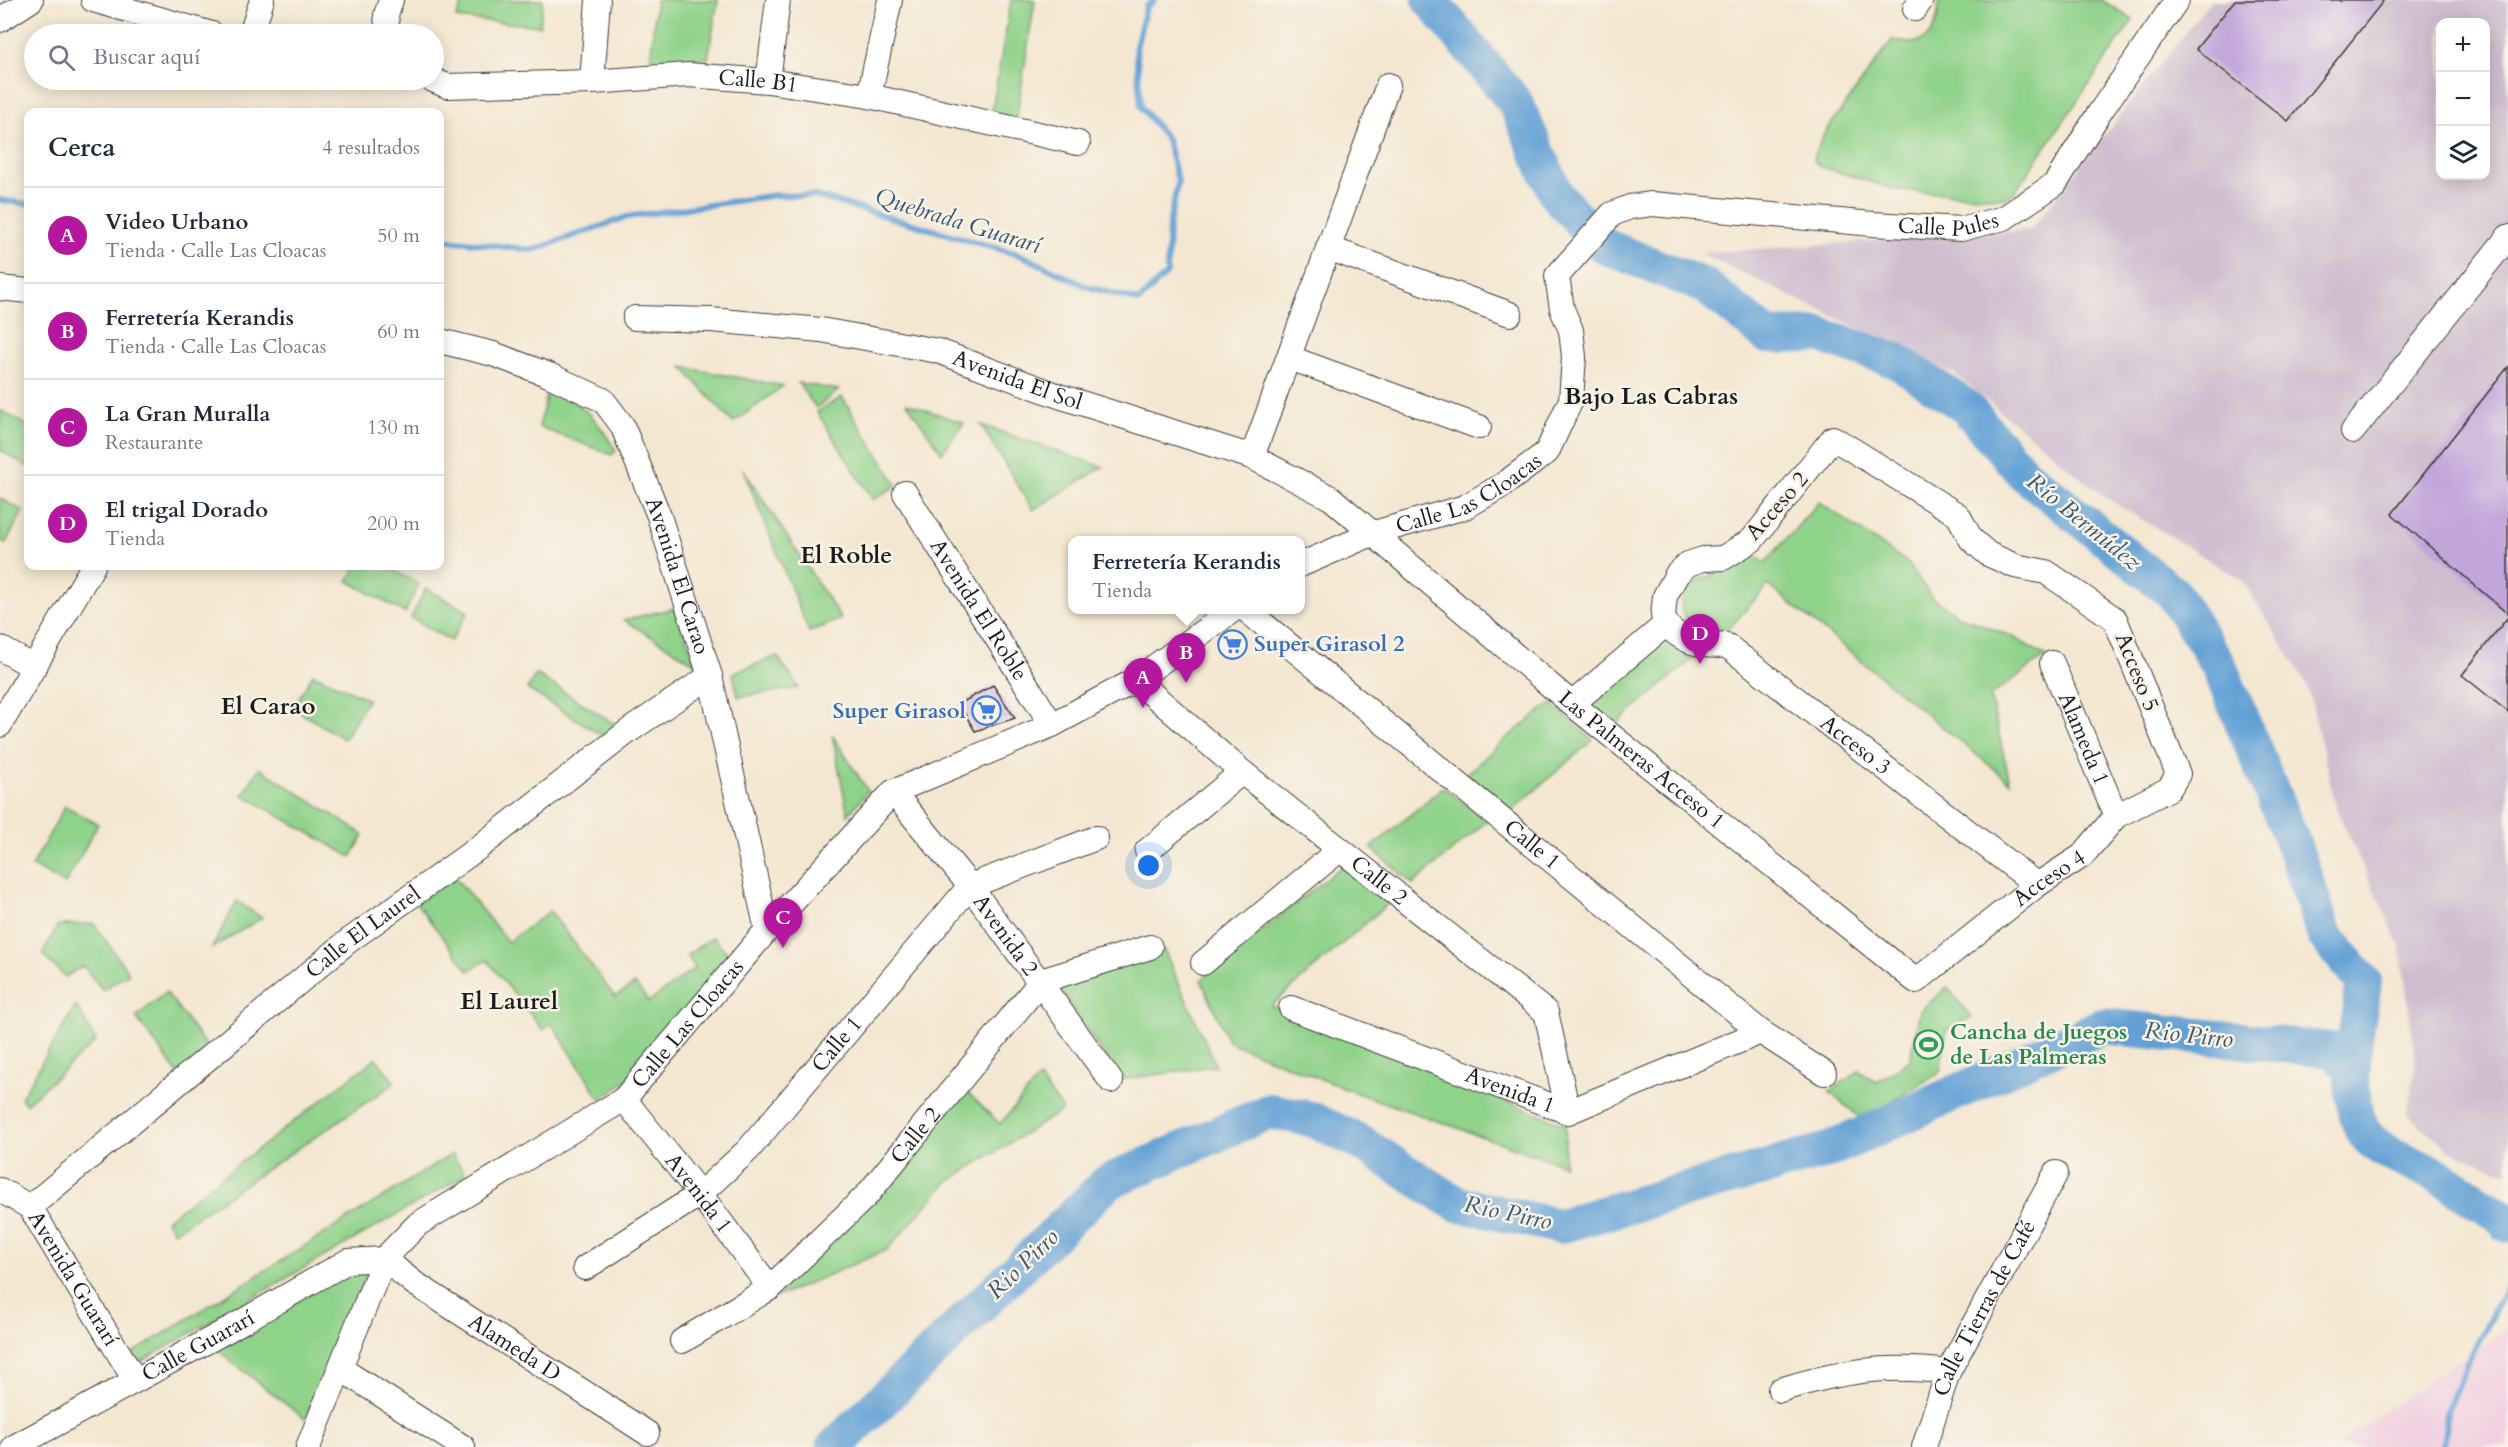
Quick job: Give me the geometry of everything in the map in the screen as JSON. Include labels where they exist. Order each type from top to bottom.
[{"type":"street","points":[[0,20],[31,0]]},
{"type":"street","points":[[93,0],[177,24]]},
{"type":"street","points":[[254,24],[262,0]]},
{"type":"street","points":[[387,24],[386,15],[391,0]]},
{"type":"street","points":[[592,82],[598,0]]},
{"type":"street","points":[[768,81],[778,0]]},
{"type":"street","points":[[868,96],[890,0]]},
{"type":"street","name":"Calle Pules","points":[[1558,293],[1557,276],[1612,214],[1630,207],[1652,204],[1873,224],[1960,229],[2004,218],[2055,184],[2100,112],[2177,0]]},
{"type":"street","name":"Calle B1","points":[[444,85],[592,82],[688,75],[768,81],[868,96],[1078,143]]},
{"type":"street","points":[[1252,457],[1388,85]]},
{"type":"street","points":[[2353,431],[2508,237]]},
{"type":"street","points":[[1328,248],[1510,314]]},
{"type":"street","points":[[0,288],[24,291]]},
{"type":"street","name":"Calle Las Cloacas","points":[[1305,563],[1374,533],[1464,507],[1503,485],[1546,452],[1570,400],[1574,357],[1571,330],[1558,293]]},
{"type":"street","name":"Avenida El Sol","points":[[635,318],[711,320],[821,330],[938,351],[1059,396],[1252,457],[1331,498],[1374,533]]},
{"type":"street","name":"Avenida El Carao","points":[[444,342],[493,354],[549,375],[603,400],[622,425],[659,516],[710,676],[767,930]]},
{"type":"street","points":[[1290,358],[1479,427]]},
{"type":"street","name":"Acceso 2","points":[[1666,624],[1663,616],[1665,596],[1677,574],[1688,564],[1703,559],[1723,558],[1752,540],[1833,438]]},
{"type":"street","name":"Acceso 5","points":[[1833,438],[1958,515],[1971,539],[1988,554],[2015,566],[2046,572],[2115,619],[2178,774]]},
{"type":"street","name":"Avenida El Roble","points":[[905,493],[1052,725]]},
{"type":"street","name":"Las Palmeras Acceso 1","points":[[1374,533],[1572,704],[1916,981]]},
{"type":"street","points":[[0,725],[91,570]]},
{"type":"street","name":"Calle Las Cloacas","points":[[308,1447],[384,1259],[418,1224],[624,1100],[767,930],[893,792],[1052,725],[1136,680],[1226,614]]},
{"type":"street","name":"Calle 1","points":[[1252,614],[1761,1032],[1824,1073]]},
{"type":"street","points":[[1572,704],[1666,624]]},
{"type":"street","name":"Acceso 3","points":[[1666,624],[1693,643],[1715,647],[1726,645],[2037,885]]},
{"type":"street","points":[[0,648],[34,667]]},
{"type":"street","name":"Alameda 1","points":[[2052,663],[2116,816]]},
{"type":"street","name":"Calle El Laurel","points":[[30,1207],[347,942],[478,848],[630,730],[710,676]]},
{"type":"street","name":"Calle 2","points":[[1136,680],[1242,772],[1546,1012],[1568,1112]]},
{"type":"street","points":[[1147,851],[1242,772]]},
{"type":"street","name":"Acceso 4","points":[[1916,981],[2037,885],[2082,856],[2116,816],[2169,789],[2178,774]]},
{"type":"street","name":"Avenida 2","points":[[893,792],[970,886],[1041,981],[1111,1081]]},
{"type":"street","name":"Calle 1","points":[[585,1268],[700,1194],[748,1150],[785,1109],[970,886],[1096,838]]},
{"type":"street","points":[[1203,963],[1339,850]]},
{"type":"street","points":[[1041,981],[1150,947]]},
{"type":"street","name":"Calle 2","points":[[682,1341],[770,1288],[867,1195],[1041,981]]},
{"type":"street","name":"Avenida 1","points":[[1291,1008],[1568,1112],[1761,1032]]},
{"type":"street","name":"Avenida 1","points":[[624,1100],[700,1194],[770,1288]]},
{"type":"street","name":"Calle Tierras de Café","points":[[1924,1447],[1948,1372],[2056,1173]]},
{"type":"street","name":"Avenida Guararí","points":[[0,1190],[30,1207],[135,1380]]},
{"type":"street","name":"Calle Guararí","points":[[14,1447],[348,1261],[384,1259]]},
{"type":"street","name":"Alameda D","points":[[384,1259],[414,1284],[647,1433]]},
{"type":"street","points":[[1780,1390],[1836,1373],[1905,1367],[1948,1372]]},
{"type":"street","points":[[341,1369],[463,1447]]},
{"type":"shaded area","points":[[2211,0],[2508,0],[2508,1174],[2449,1150],[2407,1114],[2416,1061],[2400,946],[2337,811],[2307,684],[2243,581],[2102,495],[1955,374],[1700,253],[2030,230]]},
{"type":"shaded area","points":[[2508,1328],[2508,1447],[2333,1447],[2408,1395]]},
{"type":"green space","points":[[464,0],[543,0],[540,26],[456,18]]},
{"type":"green space","points":[[656,0],[718,0],[708,58],[650,65]]},
{"type":"green space","points":[[1011,0],[1035,0],[1016,121],[991,116]]},
{"type":"green space","points":[[1939,0],[2102,0],[2133,20],[2014,193],[2006,198],[1897,190],[1819,166],[1813,159],[1824,134],[1892,40],[1914,42],[1929,36],[1936,21]]},
{"type":"green space","points":[[682,367],[783,386],[733,423]]},
{"type":"green space","points":[[798,383],[839,390],[816,408]]},
{"type":"green space","points":[[548,387],[581,406],[595,420],[616,451],[612,455],[539,427]]},
{"type":"green space","points":[[842,397],[897,485],[873,500],[817,412]]},
{"type":"green space","points":[[907,403],[964,423],[942,453]]},
{"type":"green space","points":[[0,410],[24,424],[24,465],[0,450]]},
{"type":"green space","points":[[981,425],[1103,467],[1033,510]]},
{"type":"green space","points":[[743,469],[841,619],[809,632]]},
{"type":"green space","points":[[0,498],[23,511],[6,543],[0,540]]},
{"type":"green space","points":[[1819,502],[1908,563],[1932,598],[1959,616],[2011,636],[2046,656],[1990,696],[2010,782],[1768,585],[1723,635],[1698,629],[1688,623],[1682,611],[1681,601],[1691,586],[1736,567],[1750,552],[1765,563]]},
{"type":"green space","points":[[354,570],[393,570],[419,584],[405,613],[348,581]]},
{"type":"green space","points":[[426,588],[468,612],[451,641],[411,618]]},
{"type":"green space","points":[[675,608],[696,664],[624,620]]},
{"type":"green space","points":[[1661,635],[1692,659],[1614,726],[1584,704]]},
{"type":"green space","points":[[777,656],[799,688],[738,697],[733,673]]},
{"type":"green space","points":[[313,674],[368,699],[344,739],[293,708]]},
{"type":"green space","points":[[536,674],[621,728],[608,739],[527,689]]},
{"type":"green space","points":[[1551,703],[1593,740],[1510,812],[1466,775],[1505,739]]},
{"type":"green space","points":[[832,735],[868,791],[848,815]]},
{"type":"green space","points":[[259,768],[364,835],[351,857],[243,795]]},
{"type":"green space","points":[[1443,787],[1487,821],[1413,884],[1371,848]]},
{"type":"green space","points":[[65,806],[98,824],[65,884],[32,866]]},
{"type":"green space","points":[[1346,863],[1392,900],[1271,1006],[1566,1125],[1564,1165],[1348,1090],[1229,1042],[1201,980]]},
{"type":"green space","points":[[455,877],[508,942],[550,911],[615,997],[635,984],[649,1002],[695,968],[687,955],[713,937],[732,958],[625,1082],[601,1100],[552,1024],[543,1030],[487,960],[469,971],[416,903]]},
{"type":"green space","points":[[237,901],[262,918],[212,948]]},
{"type":"green space","points":[[94,924],[129,973],[103,990],[83,966],[65,977],[42,954],[58,925]]},
{"type":"green space","points":[[1164,950],[1216,1066],[1120,1080],[1058,986]]},
{"type":"green space","name":"Cancha de Juegos de Las Palmeras","points":[[1947,987],[1972,1018],[1947,1029],[1940,1072],[1863,1120],[1829,1092],[1859,1071],[1877,1082],[1910,1060],[1920,1011]]},
{"type":"green space","points":[[166,992],[209,1049],[178,1074],[136,1017]]},
{"type":"green space","points":[[76,1005],[96,1041],[26,1104],[21,1098]]},
{"type":"green space","points":[[376,1058],[395,1083],[174,1232],[166,1220]]},
{"type":"green space","points":[[1039,1078],[1063,1110],[947,1182],[887,1250],[772,1299],[964,1089],[1000,1124]]},
{"type":"green space","points":[[452,1154],[466,1175],[139,1363],[133,1353]]},
{"type":"green space","points":[[350,1269],[367,1274],[305,1419],[217,1350]]},
{"type":"building","points":[[2235,0],[2384,0],[2288,121],[2196,49]]},
{"type":"building","points":[[2508,367],[2508,614],[2392,514]]},
{"type":"building","points":[[2508,617],[2508,712],[2462,675]]},
{"type":"building","name":"Super Girasol","points":[[993,685],[1015,718],[975,731],[959,704]]},
{"type":"waterway","name":"Quebrada Guararí","points":[[444,239],[533,250],[627,217],[776,195],[816,196],[1023,256],[1085,286],[1139,301],[1167,273],[1169,224],[1178,182],[1167,139],[1141,107],[1136,47],[1146,7],[1154,0]]},
{"type":"waterway","name":"Río Bermúdez","points":[[1430,0],[1515,102],[1557,196],[1604,246],[1705,286],[1768,336],[1819,335],[1897,361],[1966,407],[2023,473],[2173,593],[2218,664],[2293,843],[2325,936],[2364,982],[2355,1036],[2352,1074],[2355,1110],[2361,1127],[2366,1136],[2384,1150],[2446,1180],[2506,1220],[2508,1225]]},
{"type":"waterway","name":"Quebrada Guararí","points":[[0,200],[24,203]]},
{"type":"waterway","name":"Rio Pirro","points":[[834,1447],[1108,1182],[1270,1111],[1311,1119],[1356,1140],[1457,1204],[1559,1226],[1831,1149],[2103,1026],[2332,1050],[2353,1070]]},
{"type":"waterway","points":[[2441,1447],[2447,1412],[2455,1391],[2476,1345],[2508,1286]]},
{"type":"place","name":"Super Girasol 2","points":[[1233,644]]},
{"type":"place","name":"El trigal Dorado","points":[[1700,664]]},
{"type":"place","name":"Ferretería Kerandis","points":[[1186,683]]},
{"type":"place","name":"Video Urbano","points":[[1143,708]]},
{"type":"place","name":"Super Girasol","points":[[987,711]]},
{"type":"place","name":"La Gran Muralla","points":[[783,948]]},
{"type":"place","name":"Cancha de Juegos de Las Palmeras","points":[[1929,1045]]},
{"type":"district","name":"Bajo Las Cabras","points":[[1651,396]]},
{"type":"district","name":"El Roble","points":[[846,555]]},
{"type":"district","name":"El Carao","points":[[268,706]]},
{"type":"district","name":"El Laurel","points":[[509,1001]]}]
